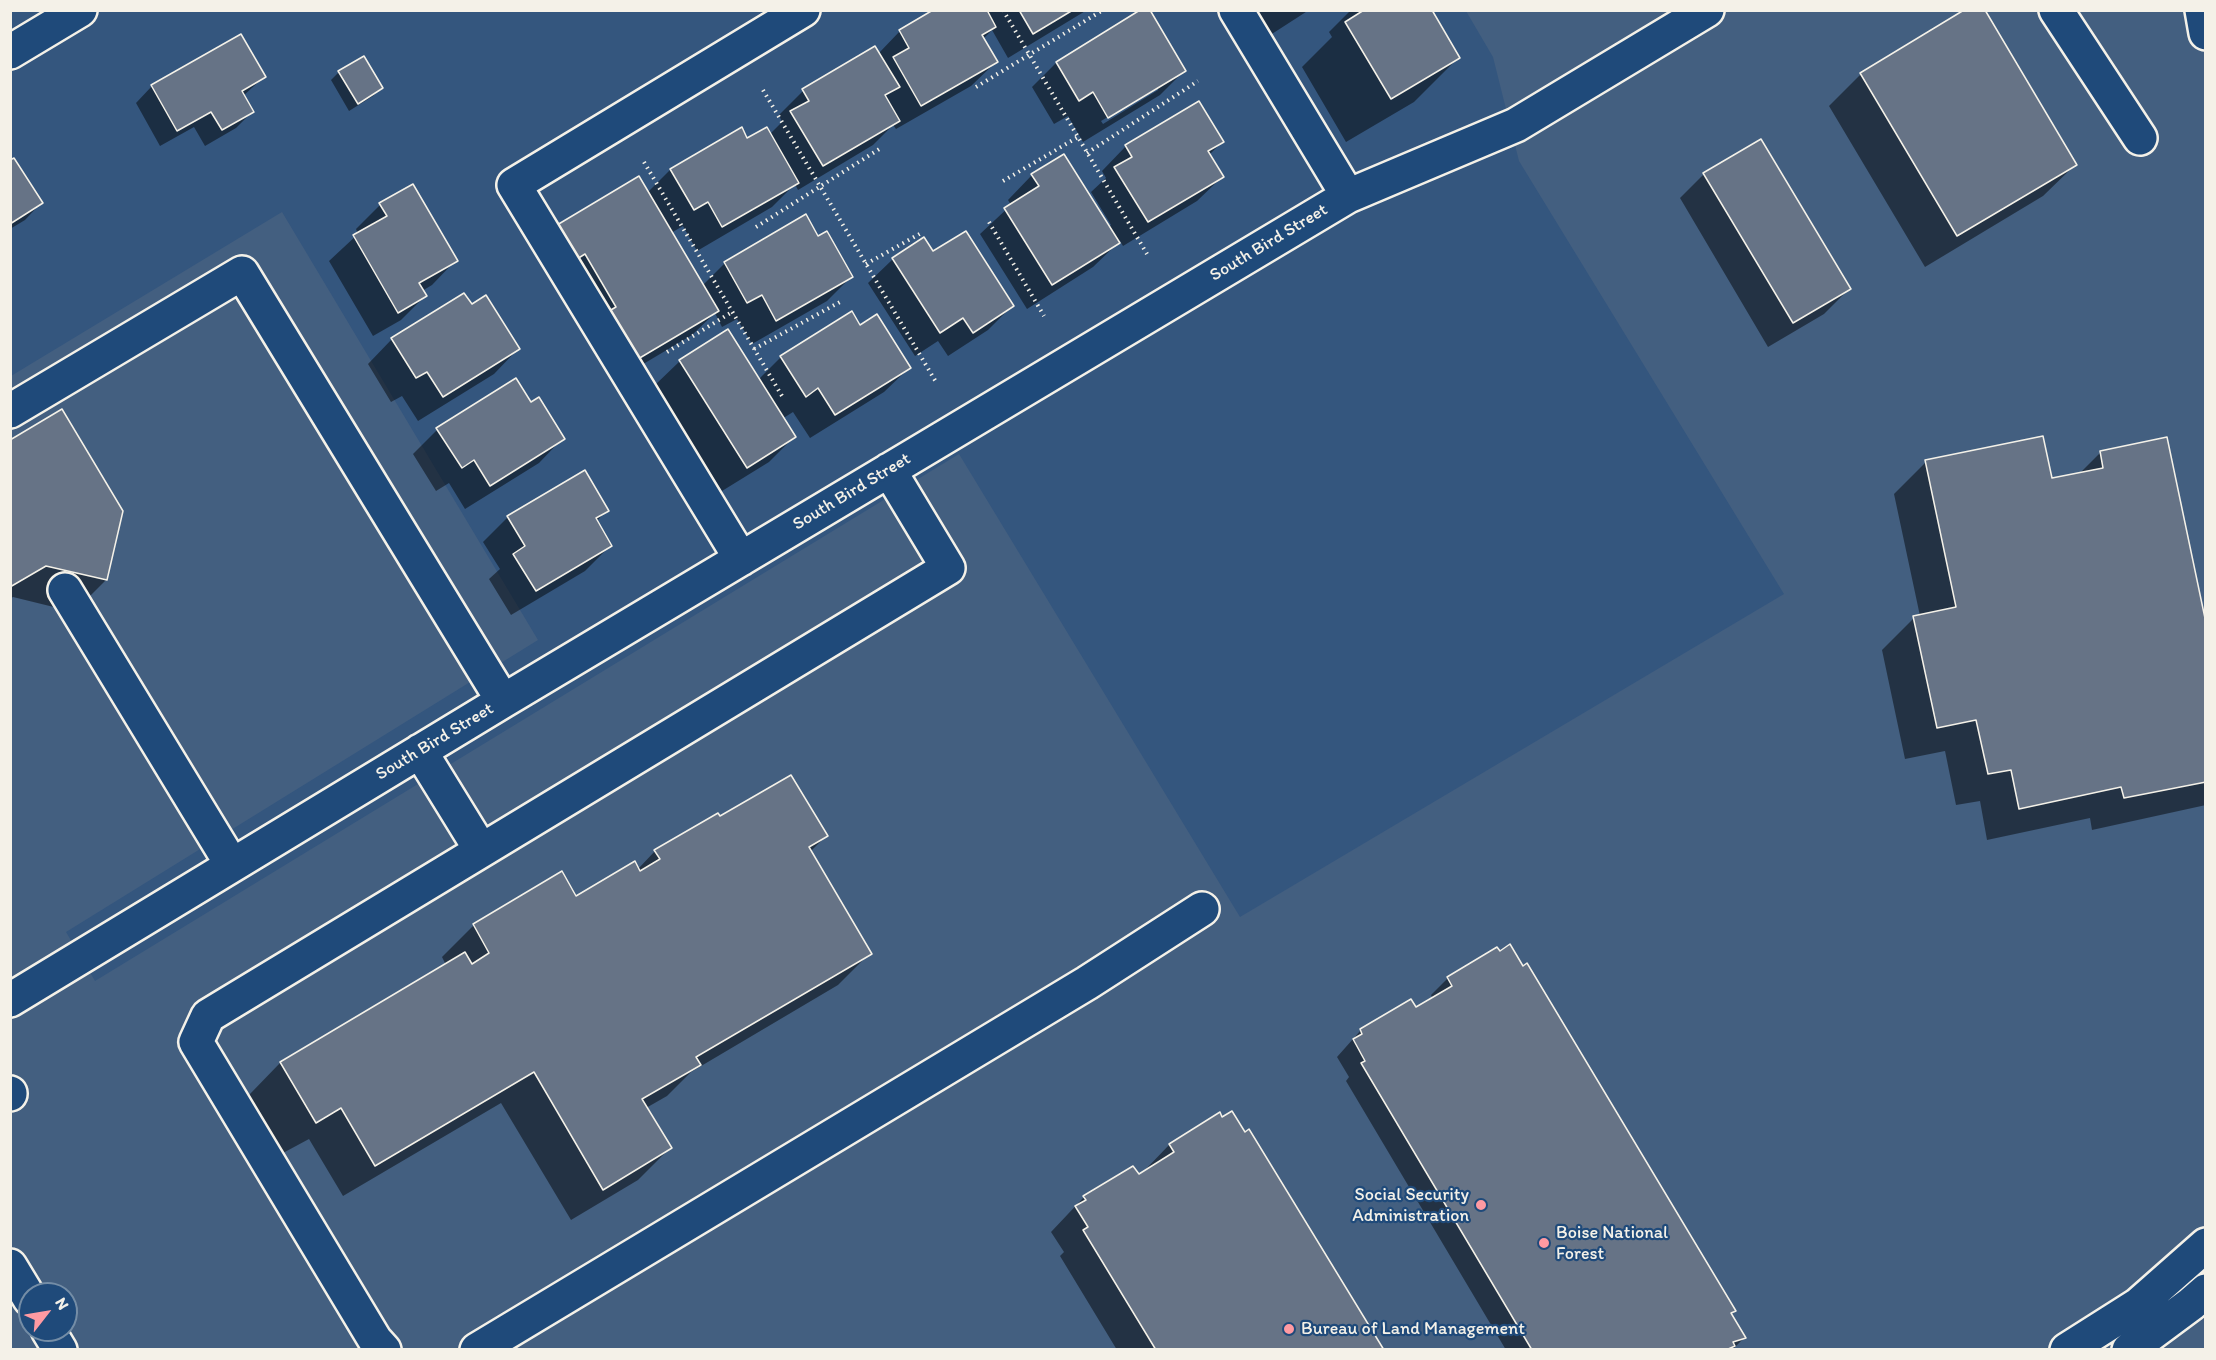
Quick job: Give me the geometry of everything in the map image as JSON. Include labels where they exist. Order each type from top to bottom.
[{"type":"street","points":[[10,52],[80,10]]},
{"type":"street","points":[[741,559],[514,185],[803,10]]},
{"type":"street","points":[[1236,10],[1348,196]]},
{"type":"street","name":"South Bird Street","points":[[10,1000],[503,701],[1348,196],[1516,125],[1707,10]]},
{"type":"street","points":[[2056,10],[2140,138]]},
{"type":"street","points":[[2202,10],[2205,33]]},
{"type":"street","points":[[10,411],[242,273],[503,701]]},
{"type":"street","points":[[384,1350],[375,1340],[196,1042],[208,1016],[948,568],[889,470]]},
{"type":"street","points":[[65,590],[232,865]]},
{"type":"street","points":[[420,751],[481,850]]},
{"type":"street","points":[[477,1350],[1077,989],[1202,909]]},
{"type":"street","points":[[2143,1335],[2205,1245]]},
{"type":"street","points":[[10,1266],[20,1282]]},
{"type":"street","points":[[2067,1350],[2143,1335],[2205,1291]]},
{"type":"path","points":[[1003,10],[1147,254]]},
{"type":"path","points":[[976,87],[1103,10]]},
{"type":"path","points":[[1087,153],[1198,81]]},
{"type":"path","points":[[763,90],[936,382]]},
{"type":"path","points":[[1003,181],[1078,137]]},
{"type":"path","points":[[756,227],[881,148]]},
{"type":"path","points":[[644,162],[782,396]]},
{"type":"path","points":[[989,222],[1044,316]]},
{"type":"path","points":[[866,264],[923,232]]},
{"type":"path","points":[[754,349],[840,303]]},
{"type":"path","points":[[667,352],[732,312]]},
{"type":"shaded area","points":[[1466,11],[2205,11],[2205,1349],[11,1350],[11,376],[282,212],[538,640],[66,932],[95,981],[959,454],[1240,917],[1784,594],[1519,161],[1493,57]]},
{"type":"building","points":[[933,10],[987,10],[996,27],[982,35],[998,62],[921,106],[893,57],[909,48],[899,30]]},
{"type":"building","points":[[1019,10],[1073,10],[1033,34]]},
{"type":"building","points":[[1140,10],[1150,10],[1186,71],[1108,118],[1093,92],[1079,101],[1056,62]]},
{"type":"building","points":[[1364,10],[1432,10],[1460,58],[1391,99],[1345,22]]},
{"type":"building","points":[[1964,10],[1985,10],[2077,165],[1957,236],[1860,73]]},
{"type":"building","points":[[241,34],[266,77],[242,91],[254,112],[222,130],[211,112],[177,131],[151,85]]},
{"type":"building","points":[[875,46],[900,87],[885,95],[900,121],[823,166],[790,111],[809,101],[802,89]]},
{"type":"building","points":[[364,56],[383,88],[358,104],[338,71]]},
{"type":"building","points":[[1199,101],[1224,142],[1208,151],[1224,177],[1148,222],[1114,167],[1132,157],[1125,145]]},
{"type":"building","points":[[742,127],[747,138],[767,127],[799,183],[722,227],[708,202],[694,210],[670,169]]},
{"type":"building","points":[[1761,139],[1851,289],[1793,323],[1703,173]]},
{"type":"building","points":[[1064,154],[1120,243],[1052,285],[1004,208],[1039,186],[1031,174]]},
{"type":"building","points":[[14,158],[43,203],[10,224],[10,160]]},
{"type":"building","points":[[639,176],[719,311],[638,359],[609,311],[616,307],[585,254],[577,259],[557,225]]},
{"type":"building","points":[[413,184],[458,261],[419,283],[427,296],[398,313],[353,235],[387,216],[379,203]]},
{"type":"building","points":[[806,214],[818,236],[827,231],[853,277],[776,321],[762,295],[747,303],[724,262]]},
{"type":"building","points":[[966,231],[1014,306],[973,333],[963,318],[940,333],[892,258],[924,237],[933,251]]},
{"type":"building","points":[[464,293],[472,304],[486,295],[520,349],[443,397],[427,372],[416,378],[391,338]]},
{"type":"building","points":[[852,311],[860,325],[877,314],[911,368],[835,415],[818,388],[806,397],[780,356]]},
{"type":"building","points":[[728,329],[796,437],[747,468],[679,360]]},
{"type":"building","points":[[516,378],[531,402],[539,397],[565,439],[490,486],[474,460],[462,468],[436,428]]},
{"type":"building","points":[[62,409],[123,511],[107,580],[46,566],[10,587],[10,440]]},
{"type":"building","points":[[2043,436],[2052,478],[2103,468],[2100,451],[2167,437],[2206,623],[2206,782],[2124,798],[2121,787],[2019,809],[2011,770],[1988,774],[1976,720],[1937,728],[1913,616],[1956,607],[1925,460]]},
{"type":"building","points":[[585,470],[609,511],[596,518],[612,546],[536,591],[513,554],[525,546],[507,516]]},
{"type":"building","points":[[791,775],[828,836],[809,847],[872,954],[696,1057],[701,1065],[642,1099],[672,1148],[603,1190],[534,1072],[375,1166],[341,1108],[316,1123],[280,1062],[465,952],[472,964],[489,953],[473,924],[562,871],[576,896],[635,861],[640,871],[660,859],[654,850],[718,813],[720,816]]},
{"type":"building","points":[[1510,944],[1523,966],[1527,963],[1736,1311],[1731,1313],[1746,1338],[1733,1342],[1735,1346],[1726,1350],[1532,1350],[1361,1063],[1365,1061],[1353,1039],[1362,1034],[1360,1029],[1411,999],[1416,1007],[1452,986],[1447,977],[1497,947],[1500,951]]},
{"type":"building","points":[[1232,1111],[1245,1132],[1249,1129],[1384,1350],[1156,1350],[1083,1230],[1088,1227],[1075,1206],[1086,1200],[1083,1196],[1133,1166],[1139,1174],[1174,1152],[1169,1144],[1220,1112],[1222,1117]]},
{"type":"place","name":"Social Security Administration","points":[[1481,1205]]},
{"type":"place","name":"Boise National Forest","points":[[1544,1243]]},
{"type":"place","name":"Bureau of Land Management","points":[[1289,1329]]}]
